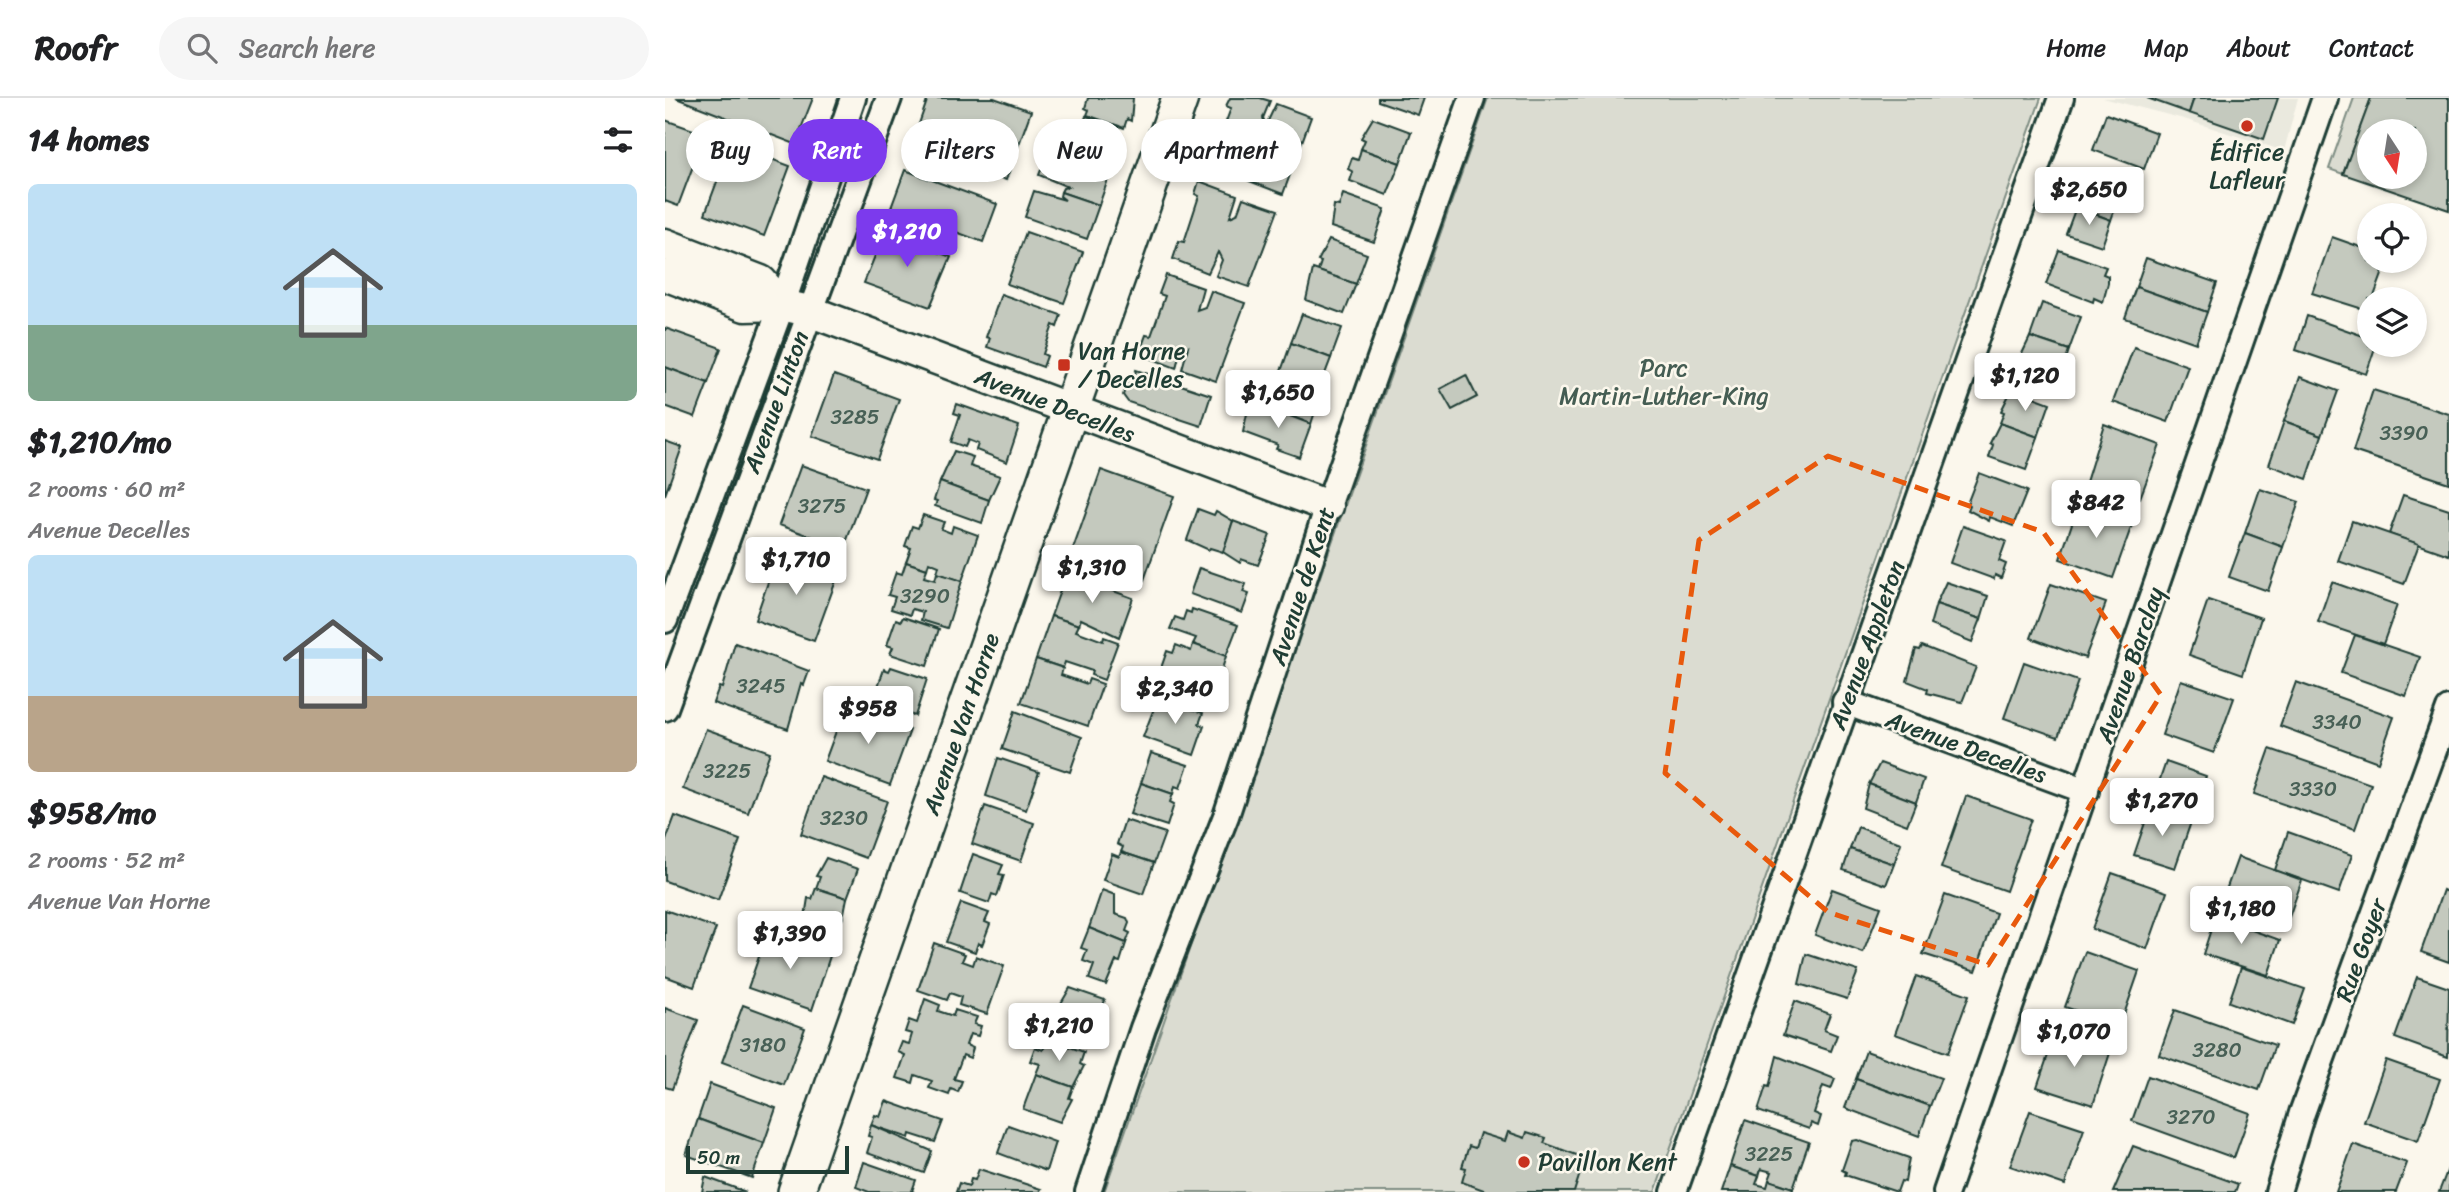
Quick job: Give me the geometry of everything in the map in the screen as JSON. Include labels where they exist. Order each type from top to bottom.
[{"type":"main road","name":"Avenue Van Horne","points":[[796,1192],[1181,98]]},
{"type":"street","name":"Avenue Linton","points":[[665,708],[709,585],[795,308],[853,98]]},
{"type":"street","name":"Avenue Linton","points":[[665,620],[673,571],[889,98]]},
{"type":"street","name":"Avenue de Kent","points":[[1088,1192],[1147,1016],[1226,816],[1328,506],[1472,98]]},
{"type":"street","name":"Avenue Appleton","points":[[1674,1192],[1845,702],[2061,98]]},
{"type":"street","name":"Avenue Barclay","points":[[1950,1191],[1993,1051],[2086,791],[2325,98]]},
{"type":"street","name":"Avenue Decelles","points":[[665,244],[761,281],[795,308],[1328,506]]},
{"type":"street","name":"Avenue Decelles","points":[[665,275],[745,306],[795,308]]},
{"type":"street","points":[[673,571],[709,585]]},
{"type":"street","name":"Avenue Decelles","points":[[1845,702],[2086,791]]},
{"type":"street","name":"Rue Goyer","points":[[2278,1192],[2307,1100],[2449,709]]},
{"type":"highlighted area","points":[[1828,456],[2043,532],[2161,695],[1988,965],[1828,912],[1665,773],[1699,540]]},
{"type":"shaded area","points":[[2103,98],[2298,98],[2284,151],[2184,119]]},
{"type":"green space","name":"Parc Martin-Luther-King","points":[[1488,98],[2041,98],[1655,1192],[1104,1192]]},
{"type":"green space","points":[[2354,98],[2371,98],[2363,119],[2357,119],[2357,136],[2343,174],[2329,169]]},
{"type":"building","points":[[676,98],[813,98],[805,119],[788,119],[788,141],[774,136],[774,119],[730,119]]},
{"type":"building","points":[[928,98],[994,98],[1031,111],[1019,144],[1019,119],[921,119]]},
{"type":"building","points":[[1088,98],[1133,98],[1131,121],[1098,119],[1087,115],[1089,110],[1085,108]]},
{"type":"building","points":[[1230,98],[1260,98],[1270,101],[1263,119],[1227,119],[1231,108],[1226,106]]},
{"type":"building","points":[[1378,98],[1424,98],[1418,115],[1378,101]]},
{"type":"building","points":[[2147,98],[2194,98],[2189,113]]},
{"type":"building","name":"Édifice Lafleur","points":[[2194,98],[2278,98],[2264,139],[2189,113]]},
{"type":"building","points":[[2371,98],[2449,98],[2449,210],[2387,189],[2427,189],[2427,119],[2363,119]]},
{"type":"building","points":[[1276,104],[1311,117],[1302,142],[1302,119],[1269,119]]},
{"type":"building","points":[[2106,114],[2157,133],[2144,169],[2093,150]]},
{"type":"building","points":[[1373,118],[1411,132],[1400,163],[1361,149],[1365,140],[1361,138]]},
{"type":"building","points":[[665,120],[686,127],[687,182],[678,206],[665,201]]},
{"type":"building","points":[[2357,136],[2357,179],[2343,174]]},
{"type":"building","points":[[1361,149],[1400,163],[1387,195],[1350,181],[1353,172],[1348,169],[1352,158],[1358,160]]},
{"type":"building","points":[[774,160],[788,165],[764,236],[705,214],[717,182],[774,182]]},
{"type":"building","points":[[901,181],[937,182],[997,204],[983,242],[891,208]]},
{"type":"building","points":[[1056,182],[1107,182],[1099,205],[1061,192],[1068,187]]},
{"type":"building","points":[[1199,182],[1202,182],[1237,195],[1230,217],[1237,214],[1243,198],[1278,210],[1249,287],[1216,276],[1222,260],[1218,252],[1208,273],[1173,259],[1179,241],[1184,242],[1199,196],[1195,194]]},
{"type":"building","points":[[1252,182],[1287,182],[1283,194]]},
{"type":"building","points":[[2085,182],[2120,195],[2111,220],[2076,207]]},
{"type":"building","points":[[1034,191],[1065,200],[1060,196],[1061,192],[1099,205],[1087,239],[1025,217]]},
{"type":"building","points":[[1343,194],[1385,209],[1374,242],[1331,227],[1334,205],[1339,206]]},
{"type":"building","points":[[2076,207],[2111,220],[2102,246],[2066,234]]},
{"type":"building","points":[[885,231],[951,257],[930,307],[864,283]]},
{"type":"building","points":[[1026,232],[1083,252],[1064,303],[1007,284]]},
{"type":"building","points":[[2332,237],[2357,246],[2357,273],[2383,273],[2377,287],[2357,287],[2357,307],[2312,293]]},
{"type":"building","points":[[1329,240],[1367,254],[1356,284],[1318,271],[1321,262],[1318,261]]},
{"type":"building","points":[[2059,250],[2106,267],[2103,274],[2108,276],[2108,283],[2103,302],[2094,298],[2093,302],[2046,284]]},
{"type":"building","points":[[2146,258],[2217,283],[2207,312],[2136,287]]},
{"type":"building","points":[[1313,269],[1356,284],[1344,314],[1306,300]]},
{"type":"building","points":[[1166,275],[1203,288],[1197,310],[1205,307],[1211,291],[1245,303],[1216,381],[1182,369],[1188,347],[1180,352],[1176,368],[1139,354],[1146,335],[1151,336],[1165,296],[1159,294]]},
{"type":"building","points":[[2136,287],[2207,312],[2196,343],[2125,318]]},
{"type":"building","points":[[1001,294],[1061,315],[1057,327],[1053,325],[1043,354],[1047,356],[1043,367],[987,347],[990,338],[986,337]]},
{"type":"building","points":[[2042,303],[2081,317],[2069,350],[2030,337]]},
{"type":"building","points":[[1302,314],[1342,328],[1331,358],[1291,343]]},
{"type":"building","points":[[2307,316],[2357,334],[2357,357],[2372,357],[2366,374],[2296,350]]},
{"type":"building","points":[[665,328],[721,348],[708,383],[665,367]]},
{"type":"building","points":[[2030,337],[2069,350],[2058,385],[2019,372],[2023,359],[2020,358]]},
{"type":"building","points":[[1291,343],[1331,358],[1320,387],[1280,374]]},
{"type":"building","points":[[2134,347],[2188,366],[2168,422],[2113,402]]},
{"type":"building","points":[[665,367],[708,383],[695,417],[665,406]]},
{"type":"building","points":[[1136,370],[1211,395],[1201,426],[1128,402],[1123,395],[1127,384],[1133,382]]},
{"type":"building","points":[[834,375],[899,399],[877,459],[812,436]]},
{"type":"building","points":[[1466,375],[1477,397],[1452,410],[1440,389]]},
{"type":"building","points":[[2300,377],[2338,391],[2322,435],[2284,421]]},
{"type":"building","points":[[1278,386],[1319,400],[1311,424],[1269,408]]},
{"type":"building","points":[[2012,389],[2050,403],[2038,437],[2000,423],[2004,412],[2001,411]]},
{"type":"building","points":[[2373,390],[2449,414],[2449,483],[2353,451]]},
{"type":"building","points":[[957,404],[1019,426],[1007,462],[976,450],[978,444],[968,440],[965,447],[951,442],[960,415],[954,413]]},
{"type":"building","points":[[1269,408],[1311,424],[1299,457],[1276,449],[1278,445],[1243,432],[1248,409],[1266,416]]},
{"type":"building","points":[[2284,421],[2322,435],[2307,479],[2269,465]]},
{"type":"building","points":[[2000,423],[2038,437],[2026,470],[1989,457],[1993,445],[1990,443]]},
{"type":"building","points":[[2104,424],[2160,445],[2140,498],[2086,482]]},
{"type":"building","points":[[665,441],[682,447],[665,495]]},
{"type":"building","points":[[954,451],[973,457],[970,466],[1000,476],[989,500],[940,482]]},
{"type":"building","points":[[801,465],[866,488],[844,548],[779,525]]},
{"type":"building","points":[[1101,470],[1174,496],[1144,580],[1071,555]]},
{"type":"building","points":[[1979,473],[2027,491],[2013,526],[1990,517],[1989,521],[1968,510],[1970,505],[1967,504]]},
{"type":"building","points":[[940,482],[989,500],[982,523],[935,506],[937,501],[934,500]]},
{"type":"building","points":[[2260,489],[2299,502],[2283,547],[2245,533]]},
{"type":"building","points":[[2403,495],[2449,510],[2449,555],[2389,534]]},
{"type":"building","points":[[2079,503],[2133,522],[2113,578],[2060,559]]},
{"type":"building","points":[[1198,509],[1214,515],[1216,511],[1233,521],[1223,552],[1210,548],[1209,550],[1187,540]]},
{"type":"building","points":[[923,515],[944,522],[941,529],[951,533],[953,526],[978,535],[962,581],[937,573],[939,566],[929,562],[927,569],[906,562],[911,548],[905,546],[912,526],[918,528]]},
{"type":"building","points":[[1233,521],[1270,535],[1258,565],[1241,559],[1240,563],[1223,552]]},
{"type":"building","points":[[2352,521],[2419,544],[2404,584],[2338,561]]},
{"type":"building","points":[[1963,526],[2006,541],[1999,561],[2006,564],[2001,578],[1995,575],[1994,579],[1950,563]]},
{"type":"building","points":[[2245,533],[2283,547],[2268,591],[2229,577]]},
{"type":"building","points":[[778,553],[838,575],[814,641],[755,620]]},
{"type":"building","points":[[906,562],[927,569],[924,577],[935,580],[937,573],[962,581],[947,628],[921,620],[923,612],[912,609],[910,615],[891,609],[895,597],[888,595],[896,572],[902,574]]},
{"type":"building","points":[[1199,568],[1246,584],[1243,592],[1249,594],[1242,613],[1190,594]]},
{"type":"building","points":[[1066,574],[1133,598],[1119,637],[1081,619],[1079,625],[1051,616]]},
{"type":"building","points":[[1946,582],[1988,596],[1981,619],[1936,604]]},
{"type":"building","points":[[2332,582],[2397,605],[2383,644],[2318,622]]},
{"type":"building","points":[[2051,584],[2106,603],[2085,658],[2031,638]]},
{"type":"building","points":[[2208,600],[2261,618],[2243,674],[2189,655]]},
{"type":"building","points":[[1936,604],[1981,619],[1972,642],[1930,625]]},
{"type":"building","points":[[1192,609],[1238,625],[1226,656],[1193,644],[1196,638],[1170,629],[1175,617],[1183,620],[1186,611],[1191,613]]},
{"type":"building","points":[[1051,616],[1079,625],[1076,631],[1103,641],[1104,637],[1118,642],[1104,680],[1091,675],[1092,671],[1065,662],[1063,668],[1036,659]]},
{"type":"building","points":[[903,617],[939,629],[927,666],[890,654],[893,647],[887,645],[896,619],[901,621]]},
{"type":"building","points":[[2355,635],[2420,657],[2406,696],[2341,673]]},
{"type":"building","points":[[735,643],[809,671],[804,685],[801,683],[788,729],[713,703],[719,687],[722,688]]},
{"type":"building","points":[[1193,644],[1226,656],[1215,692],[1161,668],[1167,651],[1173,653],[1176,645],[1191,651]]},
{"type":"building","points":[[1922,646],[1976,667],[1962,702],[1927,693],[1928,689],[1907,681],[1916,649],[1920,650]]},
{"type":"building","points":[[1036,659],[1063,668],[1061,675],[1087,684],[1089,679],[1103,684],[1088,726],[1021,703]]},
{"type":"building","points":[[2024,662],[2078,681],[2058,737],[2004,718]]},
{"type":"building","points":[[891,667],[927,679],[915,716],[878,704],[881,697],[875,695],[884,669],[889,671]]},
{"type":"building","points":[[2181,680],[2234,698],[2214,753],[2162,735]]},
{"type":"building","points":[[2296,682],[2394,717],[2378,762],[2280,726]]},
{"type":"building","points":[[1158,698],[1203,713],[1199,724],[1204,726],[1194,755],[1143,737]]},
{"type":"building","points":[[845,707],[910,730],[890,785],[825,761]]},
{"type":"building","points":[[1015,711],[1082,737],[1070,772],[1002,749]]},
{"type":"building","points":[[706,729],[770,752],[748,813],[683,789]]},
{"type":"building","points":[[2270,749],[2371,784],[2355,829],[2254,794]]},
{"type":"building","points":[[1151,753],[1188,765],[1180,788],[1175,786],[1173,794],[1141,783]]},
{"type":"building","points":[[998,758],[1039,772],[1026,810],[986,796]]},
{"type":"building","points":[[2166,762],[2206,776],[2191,822],[2150,808]]},
{"type":"building","points":[[1880,763],[1924,779],[1916,802],[1869,784]]},
{"type":"building","points":[[821,777],[887,801],[866,858],[801,834]]},
{"type":"building","points":[[1141,783],[1173,794],[1170,802],[1174,804],[1167,826],[1130,814]]},
{"type":"building","points":[[1869,784],[1916,802],[1907,825],[1863,808]]},
{"type":"building","points":[[1966,796],[2031,819],[2006,891],[1941,868]]},
{"type":"building","points":[[985,806],[1034,823],[1021,861],[972,844]]},
{"type":"building","points":[[2150,808],[2191,822],[2175,868],[2134,855]]},
{"type":"building","points":[[675,816],[740,840],[718,900],[665,881],[665,843]]},
{"type":"building","points":[[1125,820],[1165,833],[1154,863],[1121,852],[1123,847],[1117,844]]},
{"type":"building","points":[[1858,827],[1901,843],[1894,864],[1850,849]]},
{"type":"building","points":[[2288,832],[2352,855],[2339,893],[2275,870]]},
{"type":"building","points":[[1850,849],[1894,864],[1886,885],[1843,870]]},
{"type":"building","points":[[1121,852],[1154,863],[1143,894],[1103,880],[1112,854],[1119,857]]},
{"type":"building","points":[[973,854],[1003,865],[999,874],[1004,875],[997,896],[992,894],[989,903],[960,893]]},
{"type":"building","points":[[2238,857],[2302,880],[2289,917],[2225,893]]},
{"type":"building","points":[[826,858],[858,869],[847,898],[816,888],[820,877],[816,876]]},
{"type":"building","points":[[2112,873],[2167,892],[2147,949],[2092,929]]},
{"type":"building","points":[[816,888],[847,898],[843,918],[837,928],[805,917],[808,898],[812,899]]},
{"type":"building","points":[[1832,889],[1881,907],[1863,953],[1815,935]]},
{"type":"building","points":[[1102,890],[1115,895],[1115,914],[1127,918],[1129,923],[1126,931],[1130,933],[1126,943],[1089,928]]},
{"type":"building","points":[[2443,890],[2449,893],[2449,962],[2421,952]]},
{"type":"building","points":[[1945,895],[1996,913],[1976,971],[1923,954]]},
{"type":"building","points":[[961,903],[989,913],[985,922],[990,924],[982,945],[978,943],[975,952],[946,942]]},
{"type":"building","points":[[665,910],[716,928],[694,987],[665,976]]},
{"type":"building","points":[[2215,917],[2280,940],[2268,975],[2203,954]]},
{"type":"building","points":[[1089,928],[1126,943],[1120,962],[1116,961],[1106,985],[1089,979],[1094,965],[1083,961],[1087,950],[1081,948]]},
{"type":"building","points":[[768,931],[831,953],[812,1010],[748,988]]},
{"type":"building","points":[[934,943],[965,954],[962,961],[973,965],[976,956],[1004,966],[987,1014],[959,1005],[961,997],[950,993],[947,1000],[918,990]]},
{"type":"building","points":[[2085,952],[2139,971],[2120,1026],[2065,1007]]},
{"type":"building","points":[[1806,954],[1858,971],[1847,999],[1799,984]]},
{"type":"building","points":[[2241,967],[2305,989],[2292,1025],[2229,1002]]},
{"type":"building","points":[[1916,976],[1969,995],[1948,1053],[1895,1034]]},
{"type":"building","points":[[2417,977],[2449,988],[2448,1057],[2395,1038]]},
{"type":"building","points":[[1070,988],[1105,1000],[1097,1024],[1092,1022],[1088,1033],[1058,1022],[1064,1006],[1060,1005]]},
{"type":"building","points":[[925,999],[940,1005],[938,1011],[953,1016],[955,1010],[977,1017],[974,1024],[981,1026],[978,1036],[970,1034],[966,1045],[973,1048],[970,1058],[963,1055],[954,1079],[962,1081],[958,1092],[951,1089],[949,1095],[929,1088],[932,1081],[915,1075],[913,1083],[897,1078],[905,1055],[898,1052],[902,1042],[909,1044],[912,1034],[905,1032],[909,1020],[917,1023]]},
{"type":"building","points":[[1795,1001],[1830,1014],[1824,1030],[1837,1035],[1831,1051],[1783,1035]]},
{"type":"building","points":[[743,1005],[805,1028],[784,1085],[722,1062]]},
{"type":"building","points":[[665,1008],[698,1020],[672,1089],[665,1087]]},
{"type":"building","points":[[2175,1010],[2275,1045],[2259,1090],[2159,1055]]},
{"type":"building","points":[[2056,1032],[2111,1050],[2093,1105],[2037,1087]]},
{"type":"building","points":[[1048,1039],[1084,1052],[1080,1064],[1084,1066],[1073,1087],[1036,1074],[1040,1064],[1030,1061],[1035,1047],[1043,1050]]},
{"type":"building","points":[[1866,1051],[1941,1078],[1930,1106],[1856,1079]]},
{"type":"building","points":[[1777,1056],[1835,1079],[1831,1089],[1823,1086],[1814,1113],[1821,1116],[1818,1126],[1811,1123],[1809,1129],[1758,1111],[1766,1086],[1769,1087]]},
{"type":"building","points":[[2386,1060],[2440,1079],[2418,1141],[2364,1122]]},
{"type":"building","points":[[1036,1074],[1073,1087],[1069,1098],[1072,1099],[1060,1122],[1023,1109]]},
{"type":"building","points":[[2148,1076],[2250,1113],[2234,1158],[2132,1121]]},
{"type":"building","points":[[1856,1079],[1930,1106],[1919,1136],[1845,1108]]},
{"type":"building","points":[[710,1084],[776,1108],[764,1143],[698,1119]]},
{"type":"building","points":[[886,1101],[943,1121],[935,1142],[910,1134],[909,1138],[871,1125],[875,1115],[880,1117]]},
{"type":"building","points":[[2030,1111],[2084,1129],[2065,1185],[2010,1166]]},
{"type":"building","points":[[698,1119],[764,1143],[752,1178],[686,1155]]},
{"type":"building","points":[[1745,1120],[1809,1142],[1793,1188],[1769,1180],[1772,1172],[1761,1169],[1759,1176],[1730,1166]]},
{"type":"building","points":[[871,1125],[932,1151],[924,1173],[867,1153],[872,1137],[868,1136]]},
{"type":"building","points":[[1008,1125],[1055,1142],[1046,1171],[998,1153]]},
{"type":"building","name":"Pavillon Kent","points":[[1508,1132],[1525,1138],[1527,1132],[1546,1138],[1544,1143],[1585,1158],[1574,1192],[1489,1192],[1462,1182],[1466,1168],[1462,1167],[1469,1146],[1475,1148],[1480,1133],[1505,1141]]},
{"type":"building","points":[[1857,1140],[1909,1158],[1905,1182],[1901,1181],[1897,1192],[1845,1175],[1846,1172],[1842,1170],[1852,1141]]},
{"type":"building","points":[[2353,1144],[2407,1163],[2396,1192],[2336,1192]]},
{"type":"building","points":[[2133,1146],[2238,1184],[2235,1192],[2113,1192]]},
{"type":"building","points":[[864,1162],[916,1180],[912,1191],[914,1192],[869,1192],[856,1187]]},
{"type":"building","points":[[1730,1166],[1759,1176],[1756,1184],[1767,1187],[1769,1180],[1793,1188],[1792,1192],[1721,1192]]},
{"type":"building","points":[[2449,1166],[2449,1192],[2439,1192]]},
{"type":"building","points":[[979,1169],[1041,1189],[1039,1192],[956,1192],[959,1183],[969,1186],[971,1179],[975,1180]]},
{"type":"building","points":[[705,1177],[746,1192],[702,1192]]},
{"type":"place","name":"Édifice Lafleur","points":[[2247,126]]},
{"type":"place","name":"Van Horne / Decelles","points":[[1064,365]]},
{"type":"place","name":"Pavillon Kent","points":[[1524,1162]]}]
